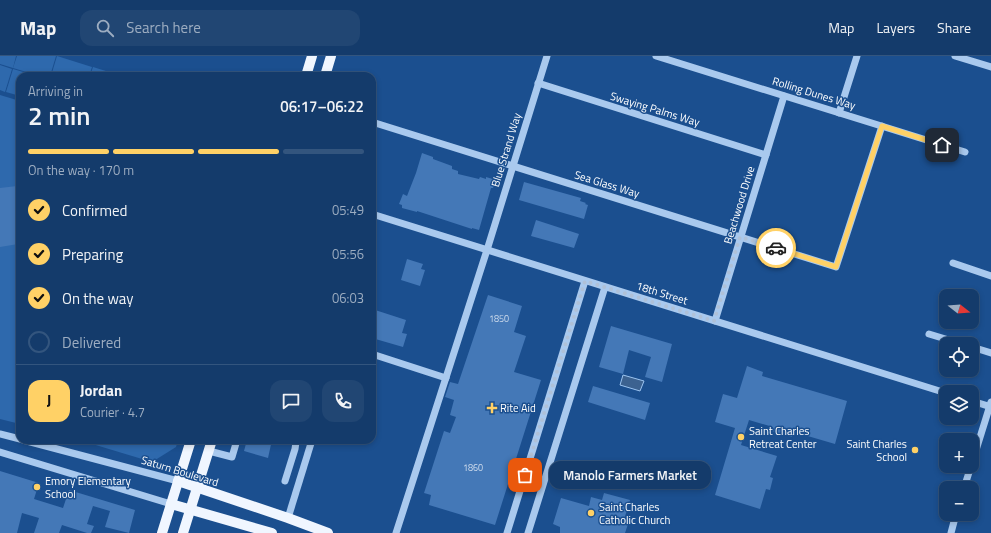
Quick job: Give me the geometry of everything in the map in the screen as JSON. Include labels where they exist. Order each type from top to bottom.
[{"type":"main road","points":[[307,72],[312,56]]},
{"type":"main road","points":[[325,72],[331,56]]},
{"type":"main road","points":[[162,533],[190,444]]},
{"type":"main road","points":[[183,533],[211,444]]},
{"type":"main road","name":"Saturn Boulevard","points":[[178,482],[288,518],[328,533]]},
{"type":"main road","points":[[171,504],[272,533]]},
{"type":"street","name":"Blue Strand Way","points":[[396,533],[487,250],[547,56]]},
{"type":"street","name":"Rolling Dunes Way","points":[[656,56],[671,58],[784,96],[965,152]]},
{"type":"street","points":[[839,113],[857,56]]},
{"type":"street","points":[[955,56],[991,67]]},
{"type":"street","name":"Swaying Palms Way","points":[[538,83],[766,155]]},
{"type":"street","name":"Beachwood Drive","points":[[714,321],[784,96]]},
{"type":"street","name":"Sea Glass Way","points":[[376,123],[836,267],[882,126]]},
{"type":"street","name":"18th Street","points":[[376,215],[939,391]]},
{"type":"street","points":[[953,263],[991,276]]},
{"type":"street","points":[[507,533],[585,281]]},
{"type":"street","points":[[528,533],[605,287]]},
{"type":"street","points":[[929,334],[939,337]]},
{"type":"street","points":[[979,349],[991,353]]},
{"type":"street","points":[[376,355],[446,378]]},
{"type":"street","points":[[979,403],[990,405],[979,442]]},
{"type":"street","name":"Saturn Boulevard","points":[[0,434],[16,439]]},
{"type":"street","name":"Saturn Boulevard","points":[[36,444],[178,482]]},
{"type":"street","points":[[208,451],[232,457],[237,444]]},
{"type":"street","points":[[286,481],[296,444]]},
{"type":"street","points":[[288,518],[311,444]]},
{"type":"street","points":[[0,452],[171,504]]},
{"type":"street","points":[[951,533],[954,521]]},
{"type":"shaded area","points":[[0,56],[16,56],[13,68],[0,64]]},
{"type":"shaded area","points":[[17,56],[56,56],[51,72],[26,72],[13,68]]},
{"type":"shaded area","points":[[57,56],[92,67],[90,72],[52,72]]},
{"type":"shaded area","points":[[0,65],[12,69],[5,92],[0,90]]},
{"type":"shaded area","points":[[93,67],[109,72],[91,72]]},
{"type":"shaded area","points":[[13,69],[23,72],[16,72],[16,95],[6,92]]},
{"type":"shaded area","points":[[0,95],[16,100],[16,423],[0,419]]},
{"type":"shaded area","points":[[623,375],[644,381],[640,391],[620,385]]},
{"type":"shaded area","points":[[92,444],[177,444],[176,447],[152,462]]},
{"type":"building","points":[[422,153],[452,166],[452,169],[458,171],[458,174],[479,179],[480,177],[486,179],[486,177],[496,180],[493,188],[491,188],[479,230],[417,211],[402,208],[402,205],[399,204],[403,194],[407,196]]},
{"type":"building","points":[[524,182],[581,198],[580,201],[588,205],[584,219],[519,200]]},
{"type":"building","points":[[16,186],[16,244],[0,247],[0,188]]},
{"type":"building","points":[[536,220],[579,234],[574,248],[531,236]]},
{"type":"building","points":[[407,259],[423,264],[421,269],[425,270],[420,286],[401,280]]},
{"type":"building","points":[[488,295],[522,306],[514,332],[526,336],[514,372],[541,380],[495,525],[429,505],[431,495],[424,493],[444,431],[450,433],[456,417],[450,415],[454,400],[445,397],[450,382],[458,384]]},
{"type":"building","points":[[376,310],[406,320],[402,333],[407,334],[403,347],[376,339]]},
{"type":"building","points":[[611,326],[672,344],[662,382],[645,377],[651,357],[629,350],[623,374],[599,367]]},
{"type":"building","points":[[747,366],[763,372],[762,376],[847,401],[835,444],[794,432],[792,437],[772,431],[773,427],[749,420],[741,445],[777,456],[770,477],[773,478],[770,490],[766,489],[760,509],[715,495],[735,428],[715,422],[723,394],[737,398]]},
{"type":"building","points":[[593,386],[650,403],[645,420],[588,402]]},
{"type":"building","points":[[246,444],[271,444],[268,458],[244,451]]},
{"type":"building","name":"Emory Elementary School","points":[[0,471],[39,483],[34,499],[63,508],[69,490],[135,510],[129,533],[105,527],[110,511],[93,506],[87,524],[94,526],[91,533],[62,525],[59,533],[34,533],[39,518],[22,513],[17,533],[0,533]]},
{"type":"building","name":"Saint Charles Catholic Church","points":[[604,493],[630,500],[624,520],[629,521],[625,533],[560,533],[560,527],[553,524],[561,498],[589,506],[591,497],[602,500]]},
{"type":"way so far","points":[[525,475],[585,281],[714,321],[740,237],[776,248]]},
{"type":"place","name":"Rite Aid","points":[[492,408]]},
{"type":"place","name":"Saint Charles Retreat Center","points":[[741,437]]},
{"type":"place","name":"Saint Charles School","points":[[915,450]]},
{"type":"place","name":"Manolo Farmers Market","points":[[525,475]]},
{"type":"place","name":"Emory Elementary School","points":[[37,487]]},
{"type":"place","name":"Saint Charles Catholic Church","points":[[591,513]]},
{"type":"route","points":[[776,248],[836,267],[882,126],[942,145]]}]
